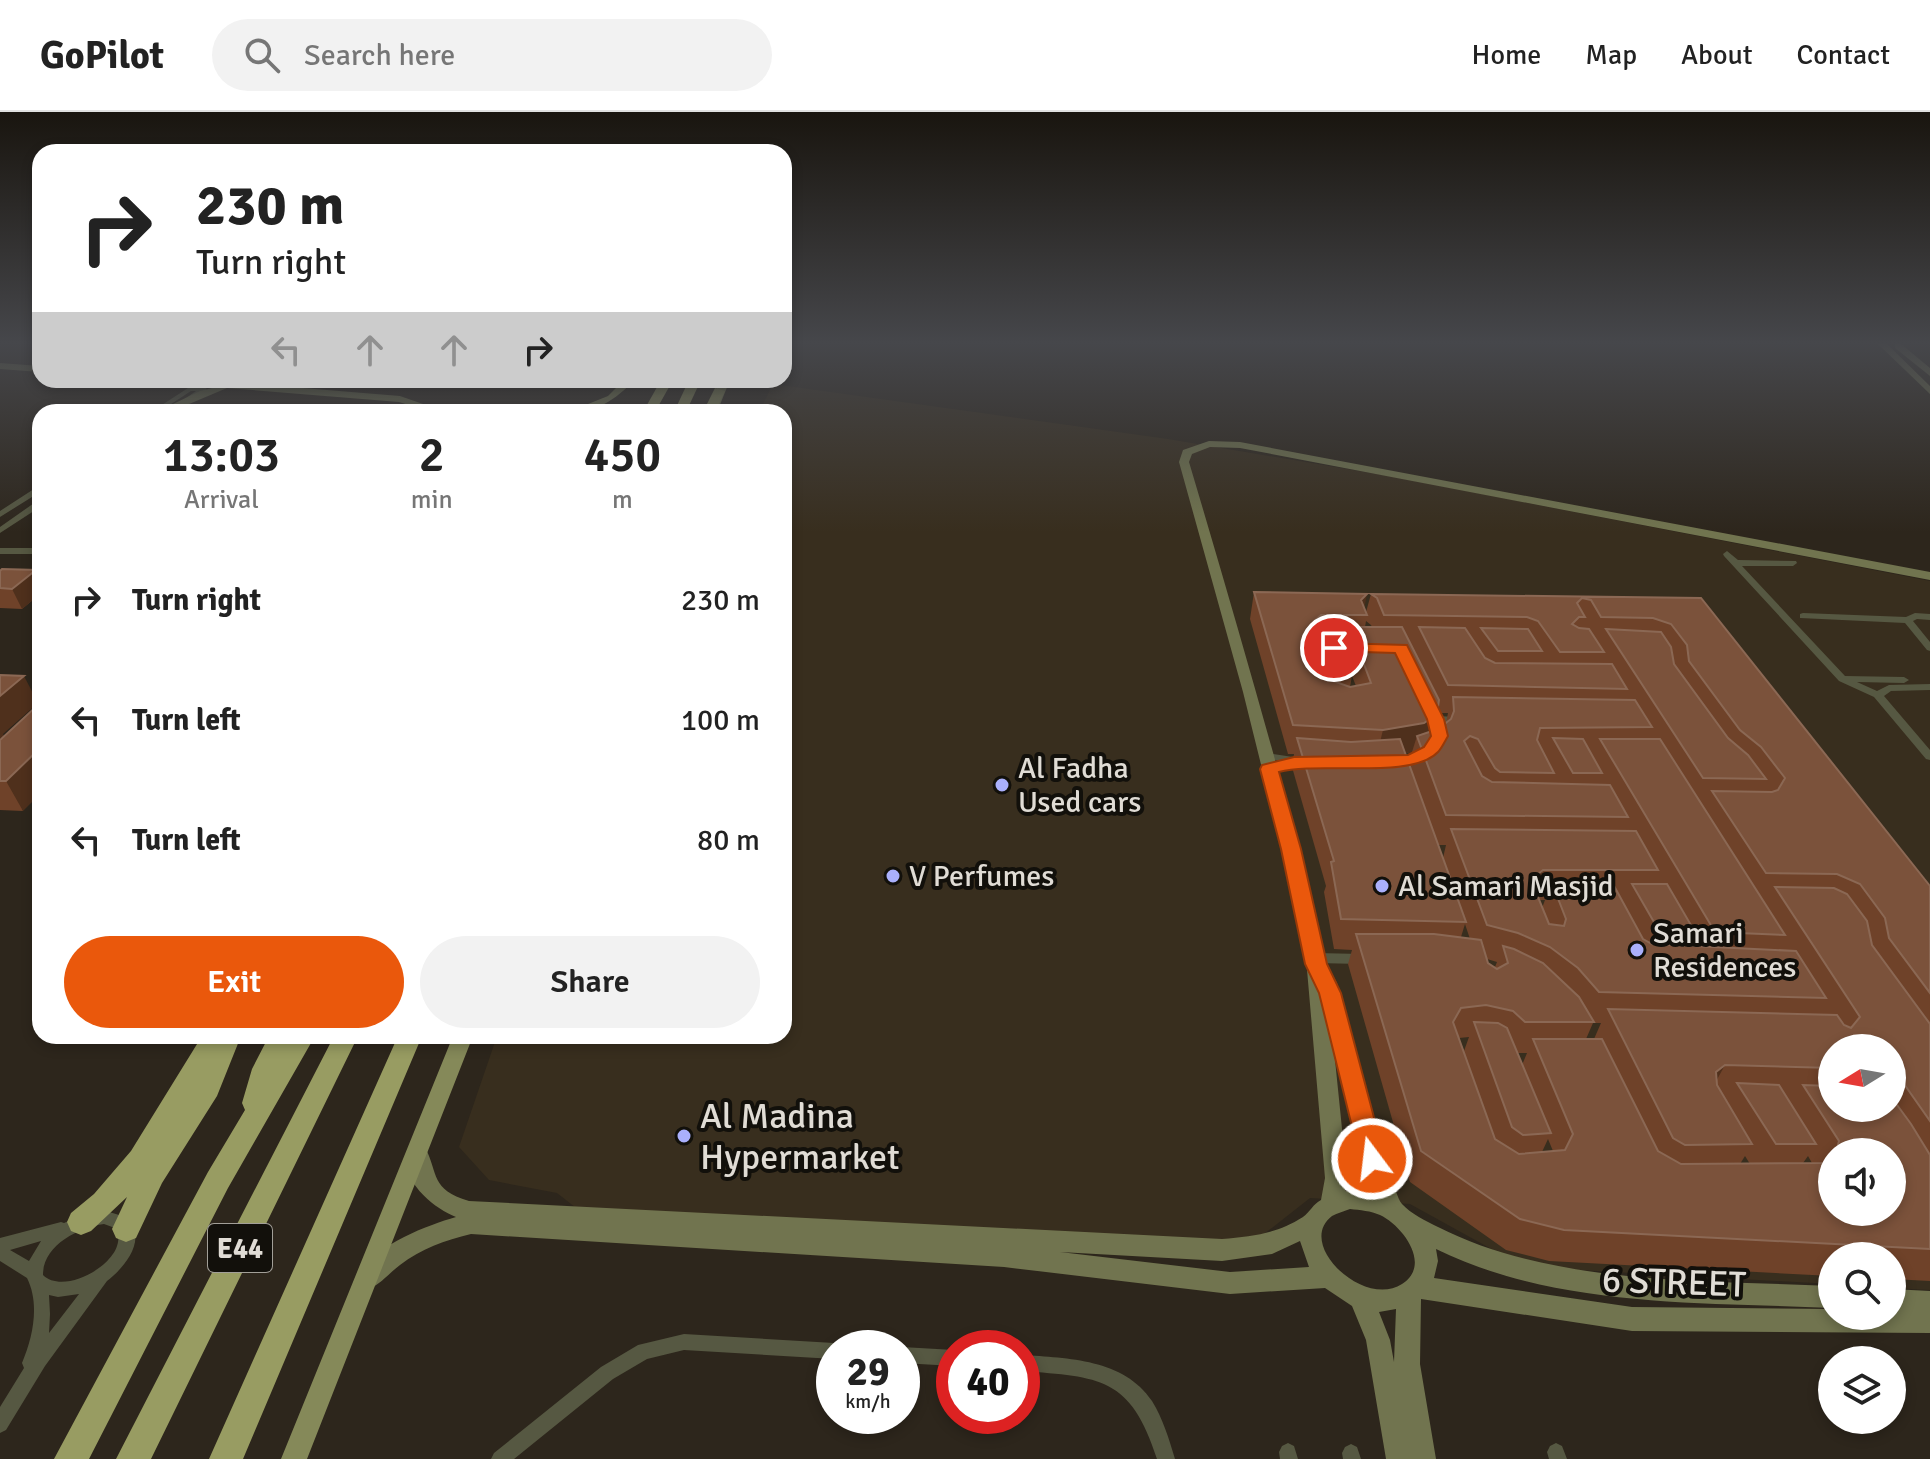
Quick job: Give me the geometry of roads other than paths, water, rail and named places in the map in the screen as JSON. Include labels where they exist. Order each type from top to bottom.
[{"type":"highway","points":[[75,1224],[116,1193],[138,1168],[210,1044]]},
{"type":"highway","points":[[126,1229],[152,1175],[208,1089],[226,1044]]},
{"type":"highway","points":[[253,1120],[259,1086],[277,1044]]},
{"type":"highway","points":[[71,1459],[218,1180],[298,1044]]},
{"type":"highway","name":"E44","points":[[133,1459],[342,1044]]},
{"type":"highway","name":"E44","points":[[226,1459],[407,1044]]},
{"type":"highway","points":[[244,1459],[248,1412]]},
{"type":"main road","points":[[294,1459],[460,1044]]},
{"type":"street","points":[[1332,1204],[1336,1178],[1316,961],[1291,849],[1188,468],[1195,454],[1213,448],[1267,451],[1930,576]]},
{"type":"street","points":[[0,515],[32,494]]},
{"type":"street","points":[[0,531],[32,509]]},
{"type":"street","points":[[0,550],[32,551]]},
{"type":"street","points":[[1727,554],[1842,679],[1878,695],[1930,757]]},
{"type":"street","points":[[1736,563],[1793,563]]},
{"type":"street","points":[[1803,616],[1908,620],[1912,617],[1930,617]]},
{"type":"street","points":[[1908,620],[1930,648]]},
{"type":"street","points":[[1842,679],[1904,680]]},
{"type":"street","points":[[1878,695],[1889,688],[1930,687]]},
{"type":"street","points":[[1428,705],[1437,724],[1480,720]]},
{"type":"street","points":[[1267,762],[1313,762]]},
{"type":"street","points":[[1316,961],[1374,959]]},
{"type":"street","points":[[1316,961],[1327,983],[1370,1150],[1401,1218],[1423,1246],[1426,1257],[1423,1278],[1412,1291],[1381,1301],[1361,1297],[1328,1277],[1314,1255],[1311,1244],[1313,1223],[1318,1214],[1332,1204],[1362,1199],[1401,1218]]},
{"type":"street","points":[[417,1153],[418,1166],[429,1189],[448,1204],[469,1211],[1222,1250],[1272,1244],[1313,1223]]},
{"type":"street","points":[[0,1245],[104,1217],[114,1219],[126,1229],[126,1246],[59,1330],[0,1424]]},
{"type":"street","name":"6 STREET","points":[[1401,1218],[1488,1259],[1583,1280],[1643,1287],[1818,1296]]},
{"type":"street","points":[[19,1391],[42,1327],[43,1304],[36,1278],[44,1249],[75,1224]]},
{"type":"street","points":[[367,1280],[391,1257],[417,1241],[471,1224],[1004,1256],[1230,1283],[1328,1277]]},
{"type":"street","points":[[0,1252],[46,1289],[58,1292],[81,1287],[104,1274]]},
{"type":"street","points":[[1412,1291],[1407,1364],[1423,1459]]},
{"type":"street","name":"6 STREET","points":[[1412,1291],[1602,1317],[1927,1318]]},
{"type":"street","points":[[1361,1297],[1378,1340],[1399,1459]]},
{"type":"street","name":"6 STREET","points":[[1906,1307],[1927,1318]]},
{"type":"street","points":[[500,1459],[607,1373],[644,1351],[684,1342],[816,1350]]},
{"type":"street","points":[[1040,1364],[1076,1366],[1113,1377],[1143,1402],[1154,1419],[1166,1459]]},
{"type":"place","name":"Al Fadha Used cars","points":[[1002,785]]},
{"type":"place","name":"V Perfumes","points":[[893,876]]},
{"type":"place","name":"Al Samari Masjid","points":[[1382,886]]},
{"type":"place","name":"Samari Residences","points":[[1637,950]]},
{"type":"place","name":"Al Madina Hypermarket","points":[[684,1136]]}]
